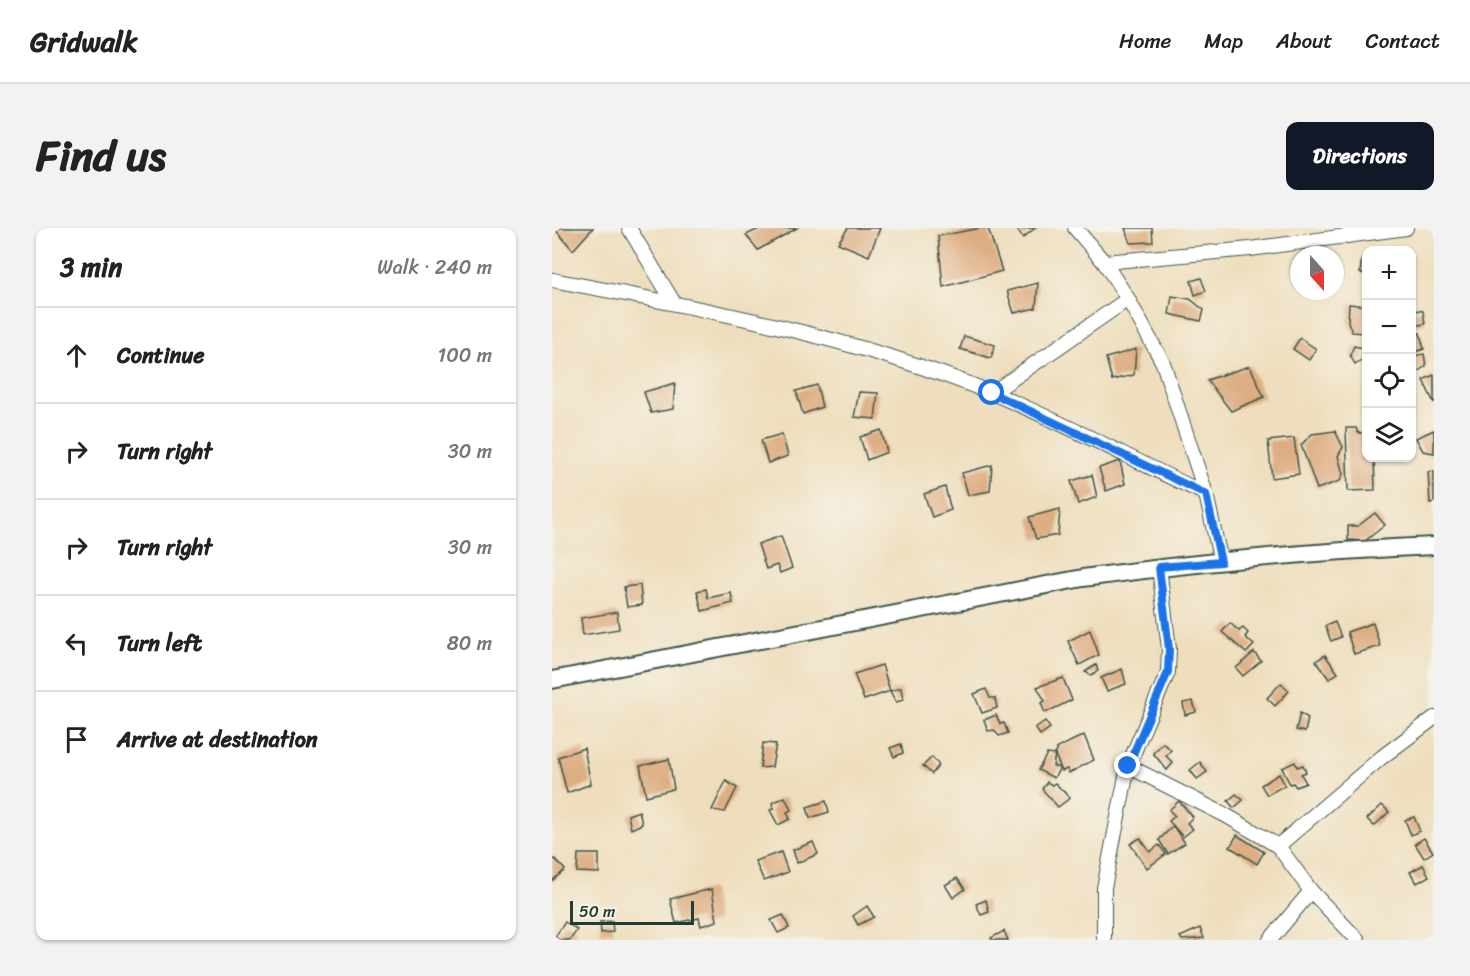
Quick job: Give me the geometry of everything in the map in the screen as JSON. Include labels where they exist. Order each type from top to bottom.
[{"type":"street","points":[[629,228],[674,303]]},
{"type":"street","points":[[1075,228],[1104,262],[1128,299],[1163,363],[1206,494],[1221,562]]},
{"type":"street","points":[[1104,262],[1250,249],[1406,228]]},
{"type":"street","points":[[552,280],[674,303],[849,344],[992,393],[1206,494]]},
{"type":"street","points":[[992,393],[1128,299]]},
{"type":"street","points":[[552,680],[1071,580],[1159,567],[1360,549],[1434,546]]},
{"type":"street","points":[[1104,940],[1104,888],[1128,766],[1168,672],[1168,639],[1159,567]]},
{"type":"street","points":[[1278,846],[1382,757],[1434,718]]},
{"type":"street","points":[[1128,766],[1227,816],[1278,846],[1311,891],[1358,940]]},
{"type":"street","points":[[1270,940],[1311,891]]},
{"type":"building","points":[[554,228],[593,228],[573,250]]},
{"type":"building","points":[[761,228],[797,228],[758,250],[746,235]]},
{"type":"building","points":[[848,228],[880,228],[869,256],[838,243]]},
{"type":"building","points":[[988,228],[1002,271],[943,287],[938,236]]},
{"type":"building","points":[[1016,228],[1035,228],[1023,238]]},
{"type":"building","points":[[1125,228],[1152,228],[1153,242],[1130,243]]},
{"type":"building","points":[[1201,278],[1206,291],[1195,295],[1191,281]]},
{"type":"building","points":[[1038,283],[1036,308],[1014,313],[1007,291]]},
{"type":"building","points":[[1172,296],[1190,299],[1204,310],[1201,321],[1169,314]]},
{"type":"building","points":[[1349,304],[1362,306],[1362,333],[1352,332],[1348,322]]},
{"type":"building","points":[[1416,310],[1423,311],[1425,324],[1416,325]]},
{"type":"building","points":[[1420,333],[1424,349],[1416,352],[1416,334]]},
{"type":"building","points":[[964,336],[995,345],[991,358],[960,349]]},
{"type":"building","points":[[1300,338],[1316,349],[1309,360],[1293,349]]},
{"type":"building","points":[[1354,346],[1362,348],[1362,360],[1355,364],[1350,355]]},
{"type":"building","points":[[1136,349],[1134,375],[1112,380],[1106,358]]},
{"type":"building","points":[[1424,354],[1426,366],[1416,373],[1416,355]]},
{"type":"building","points":[[1250,366],[1264,397],[1231,411],[1207,380]]},
{"type":"building","points":[[1434,375],[1434,403],[1423,380]]},
{"type":"building","points":[[675,383],[673,409],[651,413],[644,392]]},
{"type":"building","points":[[817,385],[822,407],[803,414],[796,391]]},
{"type":"building","points":[[859,392],[878,393],[875,419],[854,417]]},
{"type":"building","points":[[1346,428],[1356,428],[1358,433],[1362,433],[1362,462],[1374,462],[1375,490],[1348,491]]},
{"type":"building","points":[[881,430],[887,452],[867,460],[860,437]]},
{"type":"building","points":[[1434,430],[1434,453],[1423,451],[1416,438]]},
{"type":"building","points":[[1335,431],[1343,447],[1338,456],[1343,474],[1340,481],[1317,489],[1301,445],[1312,434]]},
{"type":"building","points":[[782,434],[788,456],[768,463],[761,440]]},
{"type":"building","points":[[1294,438],[1299,474],[1272,478],[1268,441]]},
{"type":"building","points":[[1120,461],[1125,484],[1106,491],[1099,468]]},
{"type":"building","points":[[992,465],[990,491],[968,495],[962,473]]},
{"type":"building","points":[[1434,471],[1434,502],[1430,503],[1428,472]]},
{"type":"building","points":[[1092,475],[1097,497],[1078,504],[1071,481]]},
{"type":"building","points":[[945,487],[951,510],[932,517],[924,494]]},
{"type":"building","points":[[1060,509],[1058,535],[1036,539],[1029,517]]},
{"type":"building","points":[[1375,513],[1385,525],[1365,541],[1348,540],[1348,526],[1358,526]]},
{"type":"building","points":[[781,536],[792,568],[780,573],[777,565],[766,569],[758,544]]},
{"type":"building","points":[[640,585],[642,605],[627,607],[624,587]]},
{"type":"building","points":[[706,589],[708,598],[731,593],[733,603],[702,611],[697,591]]},
{"type":"building","points":[[617,612],[619,629],[583,635],[581,618]]},
{"type":"building","points":[[1335,622],[1341,637],[1331,641],[1325,626]]},
{"type":"building","points":[[1230,623],[1239,631],[1243,628],[1248,633],[1245,637],[1254,645],[1246,653],[1222,632]]},
{"type":"building","points":[[1373,623],[1380,646],[1354,654],[1347,632]]},
{"type":"building","points":[[1090,630],[1099,655],[1079,665],[1068,641]]},
{"type":"building","points":[[1254,652],[1261,661],[1243,676],[1236,668]]},
{"type":"building","points":[[1325,655],[1338,673],[1329,679],[1316,661]]},
{"type":"building","points":[[882,665],[890,691],[864,700],[854,674]]},
{"type":"building","points":[[1096,665],[1098,671],[1091,675],[1085,672]]},
{"type":"building","points":[[1122,669],[1126,684],[1107,691],[1101,678]]},
{"type":"building","points":[[1063,678],[1072,700],[1045,713],[1041,703],[1045,701],[1037,687]]},
{"type":"building","points":[[1281,683],[1289,691],[1275,706],[1267,698]]},
{"type":"building","points":[[901,688],[903,700],[896,702],[890,691]]},
{"type":"building","points":[[986,689],[990,698],[995,698],[997,708],[982,713],[974,694]]},
{"type":"building","points":[[1193,701],[1196,712],[1185,715],[1183,703]]},
{"type":"building","points":[[1300,713],[1308,718],[1305,732],[1296,730]]},
{"type":"building","points":[[996,715],[1000,724],[1004,723],[1008,733],[999,736],[994,730],[988,731],[984,720]]},
{"type":"building","points":[[1045,721],[1050,728],[1040,735],[1035,728]]},
{"type":"building","points":[[1084,735],[1094,760],[1069,773],[1067,769],[1062,771],[1055,755],[1057,748]]},
{"type":"building","points":[[763,743],[776,744],[772,767],[760,768]]},
{"type":"building","points":[[1163,743],[1171,750],[1166,756],[1173,763],[1167,770],[1153,753]]},
{"type":"building","points":[[901,744],[903,753],[894,757],[890,748]]},
{"type":"building","points":[[584,748],[591,784],[567,793],[558,757]]},
{"type":"building","points":[[1047,754],[1055,755],[1053,766],[1060,768],[1054,778],[1038,770]]},
{"type":"building","points":[[932,757],[939,765],[932,774],[923,766]]},
{"type":"building","points":[[669,759],[674,789],[646,796],[640,766]]},
{"type":"building","points":[[1200,762],[1207,772],[1197,779],[1190,770]]},
{"type":"building","points":[[1295,762],[1297,767],[1303,765],[1306,772],[1301,774],[1306,783],[1296,787],[1293,783],[1290,784],[1282,768]]},
{"type":"building","points":[[1279,774],[1285,785],[1267,795],[1261,785]]},
{"type":"building","points":[[726,781],[737,788],[725,812],[712,810]]},
{"type":"building","points":[[1047,782],[1052,785],[1055,783],[1070,798],[1058,807],[1042,789]]},
{"type":"building","points":[[1236,794],[1243,800],[1234,808],[1228,801]]},
{"type":"building","points":[[785,797],[791,810],[787,812],[790,819],[778,825],[770,810],[774,808],[772,803]]},
{"type":"building","points":[[826,801],[829,812],[810,818],[807,807]]},
{"type":"building","points":[[1179,801],[1193,817],[1187,823],[1193,829],[1183,837],[1169,821],[1175,816],[1169,810]]},
{"type":"building","points":[[1382,805],[1389,812],[1374,826],[1367,819]]},
{"type":"building","points":[[639,811],[642,824],[631,829],[628,815]]},
{"type":"building","points":[[1414,817],[1420,831],[1411,835],[1405,820]]},
{"type":"building","points":[[1173,826],[1185,843],[1168,854],[1159,840]]},
{"type":"building","points":[[1237,835],[1264,852],[1257,864],[1230,847]]},
{"type":"building","points":[[1140,838],[1150,852],[1159,845],[1166,854],[1147,868],[1130,844]]},
{"type":"building","points":[[1424,838],[1433,852],[1424,858],[1415,844]]},
{"type":"building","points":[[813,842],[818,854],[797,863],[793,850]]},
{"type":"building","points":[[781,852],[788,872],[764,881],[755,861]]},
{"type":"building","points":[[578,854],[599,854],[599,873],[577,872]]},
{"type":"building","points":[[555,859],[565,870],[552,881],[552,861]]},
{"type":"building","points":[[1423,865],[1429,876],[1417,883],[1410,872]]},
{"type":"building","points":[[957,878],[965,889],[953,898],[945,885]]},
{"type":"building","points":[[712,889],[717,921],[701,926],[699,918],[676,923],[670,899]]},
{"type":"building","points":[[986,900],[989,912],[981,915],[976,904]]},
{"type":"building","points":[[867,906],[874,917],[858,925],[853,916]]},
{"type":"building","points":[[783,915],[789,928],[778,933],[771,920]]},
{"type":"building","points":[[612,921],[613,932],[601,933],[600,922]]},
{"type":"building","points":[[565,922],[577,930],[570,940],[559,940],[555,937]]},
{"type":"building","points":[[1200,928],[1204,938],[1182,940],[1180,937]]},
{"type":"building","points":[[1004,931],[1008,940],[992,940],[991,938]]},
{"type":"route","points":[[992,393],[1206,494],[1221,562],[1159,567],[1169,649],[1168,672],[1128,766]]}]
